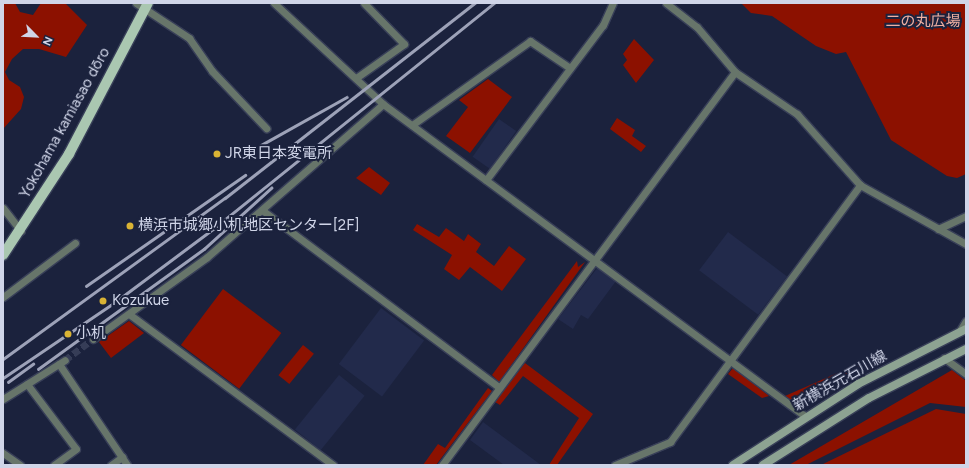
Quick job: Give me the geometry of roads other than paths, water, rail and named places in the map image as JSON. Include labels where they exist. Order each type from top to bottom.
[{"type":"main road","name":"Yokohama kamiasao dōro","points":[[3,255],[21,231],[68,154],[147,6]]},
{"type":"street","points":[[136,3],[147,6],[189,38],[212,71],[266,128]]},
{"type":"street","points":[[356,78],[404,44],[364,3]]},
{"type":"street","points":[[486,180],[603,25],[613,3]]},
{"type":"street","points":[[666,3],[697,27],[735,72],[797,114],[860,185],[966,244]]},
{"type":"street","points":[[276,4],[383,104],[805,416]]},
{"type":"street","points":[[412,126],[530,41],[570,68]]},
{"type":"street","points":[[442,465],[735,72]]},
{"type":"street","points":[[93,340],[207,257],[383,104]]},
{"type":"street","points":[[615,465],[670,442],[860,185]]},
{"type":"street","points":[[3,208],[21,231]]},
{"type":"street","points":[[262,210],[499,387]]},
{"type":"street","points":[[938,229],[966,216]]},
{"type":"street","points":[[3,297],[75,243]]},
{"type":"street","points":[[130,314],[333,465]]},
{"type":"street","points":[[962,330],[966,321]]},
{"type":"street","name":"新横浜元石川線","points":[[733,465],[805,416],[962,330]]},
{"type":"street","name":"新横浜元石川線","points":[[763,465],[869,398],[944,358],[966,349]]},
{"type":"street","points":[[944,358],[966,374]]},
{"type":"street","points":[[3,399],[65,360]]},
{"type":"street","points":[[59,364],[127,465]]},
{"type":"street","points":[[27,384],[76,449],[54,465]]},
{"type":"street","points":[[3,453],[20,465]]},
{"type":"street","points":[[111,465],[122,457]]},
{"type":"tunnel","points":[[65,360],[93,339]]},
{"type":"railway","points":[[3,359],[225,198],[475,3]]},
{"type":"railway","points":[[3,378],[111,305],[213,229],[494,3]]},
{"type":"railway","points":[[261,145],[347,97]]},
{"type":"railway","points":[[86,286],[245,175]]},
{"type":"railway","points":[[38,369],[204,249],[271,188]]},
{"type":"railway","points":[[8,382],[33,364]]},
{"type":"place","name":"JR東日本変電所","points":[[217,154]]},
{"type":"place","name":"横浜市城郷小机地区センター[2F]","points":[[130,226]]},
{"type":"place","name":"Kozukue","points":[[103,301]]},
{"type":"place","name":"小机","points":[[68,334]]},
{"type":"park label","name":"二の丸広場","points":[[923,22]]}]
